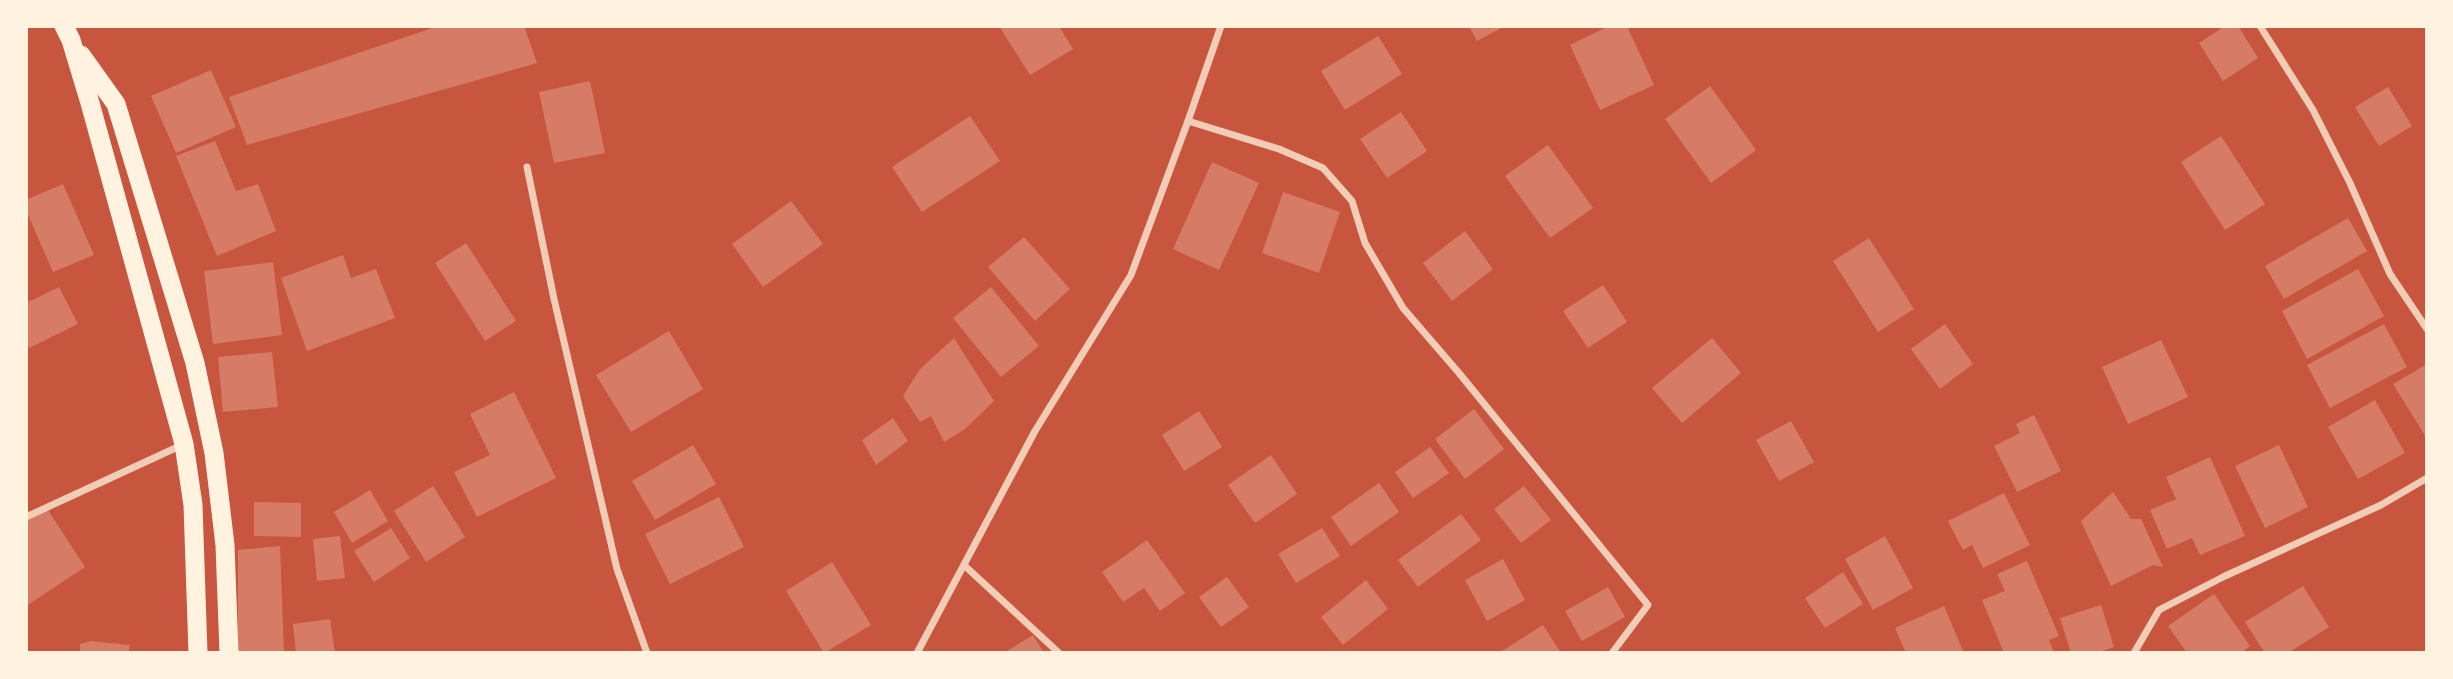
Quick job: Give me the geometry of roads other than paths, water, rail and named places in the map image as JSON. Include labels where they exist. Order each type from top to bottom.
[{"type":"highway","points":[[68,33],[184,444],[193,505],[198,653]]},
{"type":"highway","points":[[68,33],[116,104],[195,363],[214,453],[225,545],[229,653]]},
{"type":"street","points":[[917,653],[1035,431],[1131,275],[1221,26]]},
{"type":"street","points":[[2260,26],[2313,110],[2350,183],[2390,274],[2427,329]]},
{"type":"street","points":[[1188,121],[1279,149],[1323,168],[1352,201],[1365,243],[1403,309],[1467,383],[1648,605],[1612,653]]},
{"type":"street","points":[[527,167],[554,299],[617,569],[647,653]]},
{"type":"street","points":[[26,517],[184,444]]},
{"type":"street","points":[[2133,653],[2159,610],[2225,576],[2381,505],[2427,478]]},
{"type":"street","points":[[965,566],[1059,653]]}]
